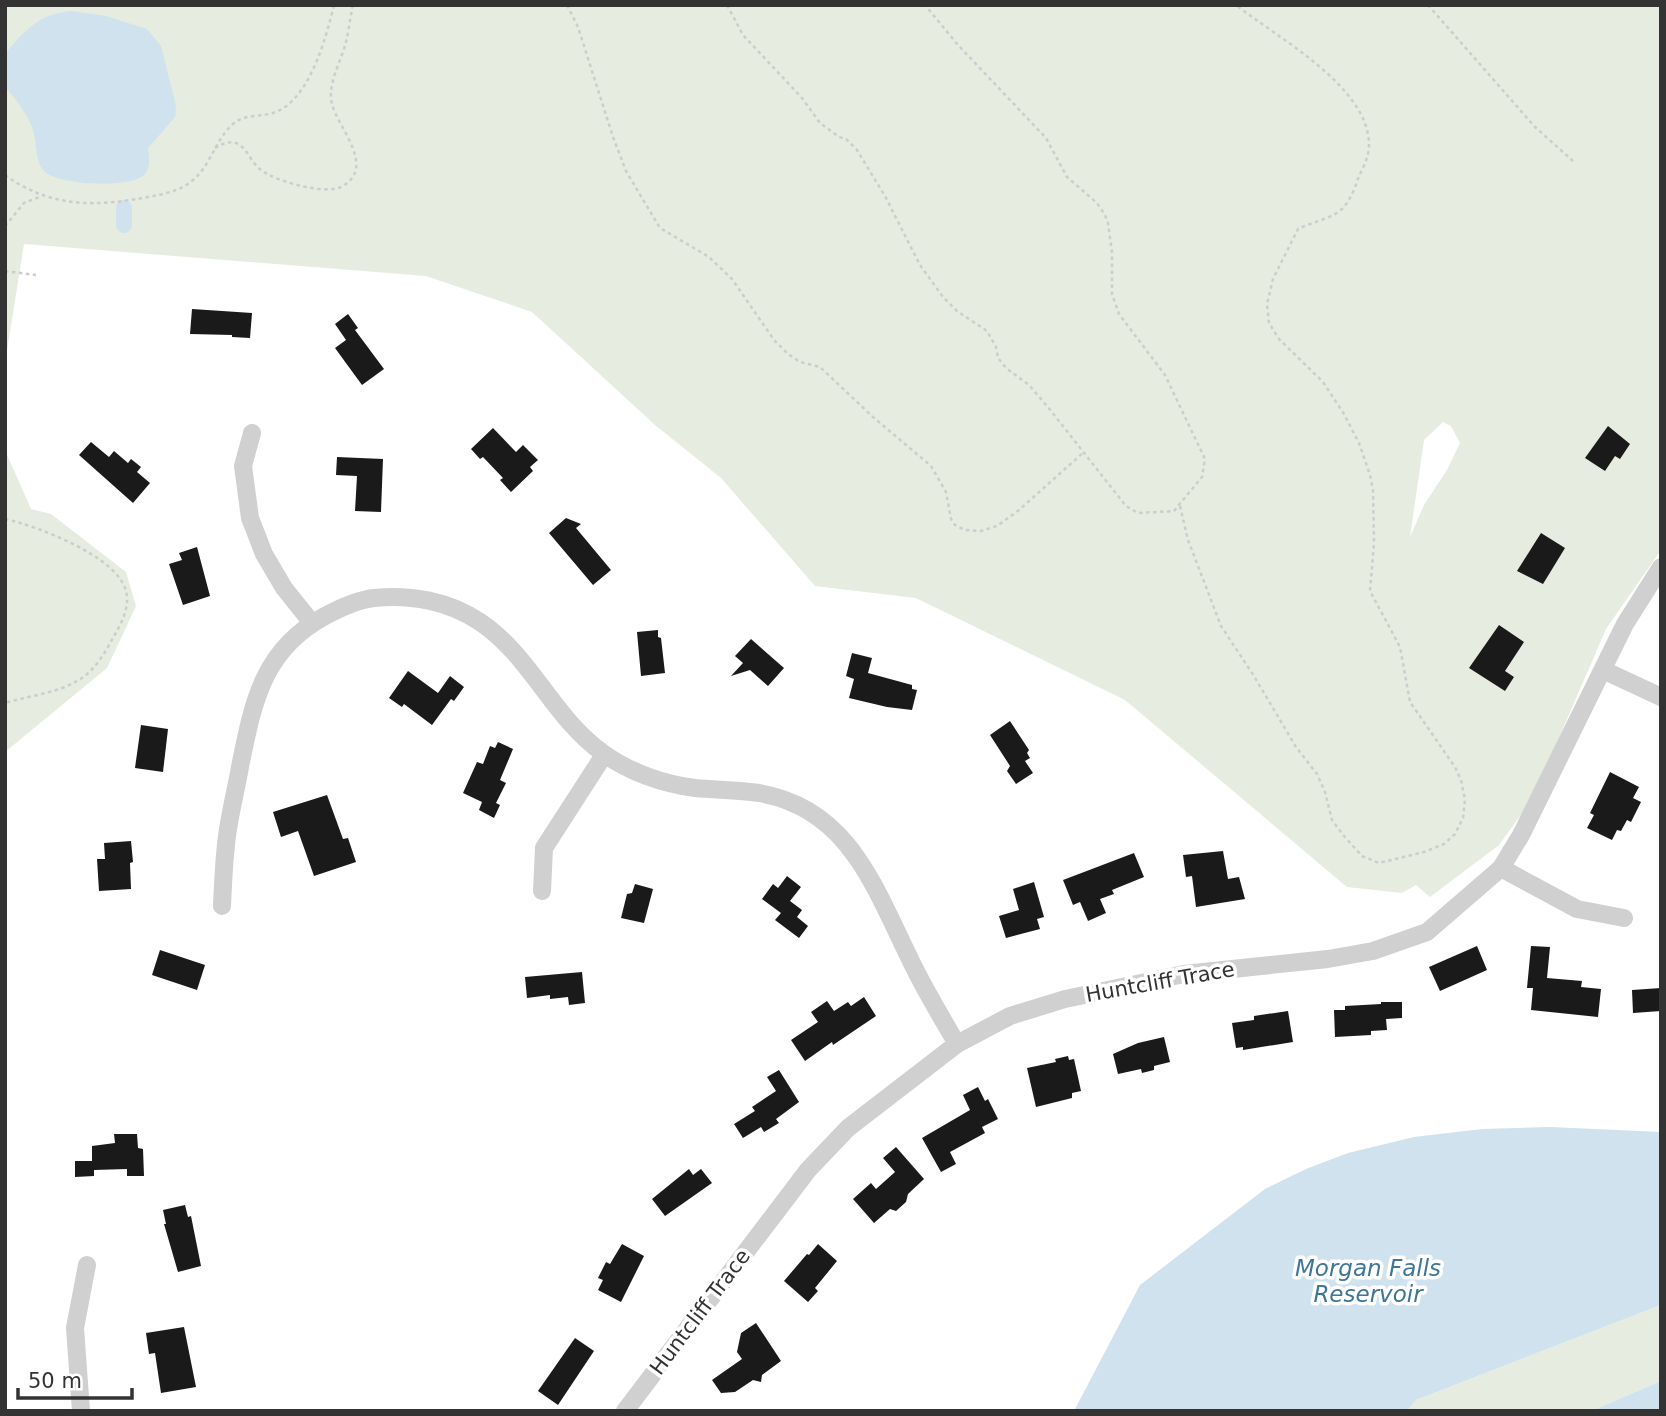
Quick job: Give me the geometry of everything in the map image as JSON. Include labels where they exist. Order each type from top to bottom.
[{"type":"street","points":[[252,433],[243,466],[250,518],[264,554],[277,577],[312,623]]},
{"type":"street","name":"Huntcliff Trace","points":[[625,1411],[814,1163],[848,1128],[957,1044],[1010,1016],[1065,999],[1184,974],[1328,959],[1373,951],[1427,932],[1501,868],[1521,835],[1625,624],[1661,567]]},
{"type":"street","points":[[222,906],[227,836],[252,708],[261,683],[274,660],[290,641],[312,623],[348,606],[367,599],[392,596],[419,598],[458,610],[495,633],[516,654],[565,718],[585,739],[604,754],[638,773],[694,788],[757,793],[780,798],[804,808],[826,822],[849,845],[866,868],[923,987],[957,1044]]},
{"type":"street","points":[[1603,670],[1661,697]]},
{"type":"street","points":[[542,891],[544,848],[604,754]]},
{"type":"street","points":[[1501,868],[1577,909],[1624,918]]},
{"type":"street","points":[[81,1411],[75,1328],[87,1265]]},
{"type":"path","points":[[5,176],[42,196],[85,204],[125,201],[180,188],[205,168],[227,130],[240,119],[273,113],[287,107],[297,98],[323,41],[334,5]]},
{"type":"path","points":[[215,148],[223,143],[237,143],[244,148],[258,169],[268,174],[327,191],[344,186],[356,166],[355,155],[332,104],[331,93],[353,5]]},
{"type":"path","points":[[567,5],[578,27],[612,137],[626,171],[660,228],[709,257],[725,272],[774,340],[788,354],[800,362],[820,367],[931,466],[946,492],[951,519],[955,525],[965,530],[981,531],[997,526],[1084,452]]},
{"type":"path","points":[[727,5],[743,34],[802,98],[820,123],[858,150],[885,195],[920,265],[943,297],[957,311],[987,331],[996,347],[998,358],[1006,368],[1029,385],[1126,506],[1138,513],[1174,511],[1202,477],[1205,459],[1166,375],[1119,314],[1112,294],[1112,252],[1108,223],[1103,211],[1066,177],[1046,138],[958,45],[925,5]]},
{"type":"path","points":[[1180,506],[1188,540],[1221,626],[1296,747],[1317,774],[1332,820],[1344,836],[1362,856],[1379,863],[1444,844],[1455,834],[1463,818],[1465,800],[1461,780],[1410,702],[1400,648],[1370,591],[1374,543],[1373,490],[1370,475],[1359,443],[1323,382],[1279,339],[1269,323],[1267,304],[1273,279],[1298,229],[1333,215],[1351,197],[1364,166],[1369,142],[1364,123],[1343,89],[1285,39],[1264,28],[1236,5]]},
{"type":"path","points":[[1428,5],[1535,127],[1573,161]]},
{"type":"path","points":[[5,226],[24,203],[42,196]]},
{"type":"path","points":[[5,271],[36,275]]},
{"type":"path","points":[[5,519],[52,534],[89,552],[121,579],[127,597],[121,624],[89,672],[75,683],[5,703]]},
{"type":"shaded area","points":[[5,5],[1661,5],[1661,550],[1606,629],[1533,798],[1499,845],[1430,897],[1416,885],[1402,893],[1347,887],[1125,700],[916,598],[815,586],[721,478],[655,425],[532,312],[426,276],[24,244],[5,363]],"holes":[[[1443,422],[1451,426],[1460,443],[1447,470],[1424,505],[1410,537],[1424,440]]]},
{"type":"shaded area","points":[[5,450],[31,509],[51,514],[126,572],[136,606],[107,668],[5,752]]},
{"type":"shaded area","points":[[1661,1305],[1661,1381],[1591,1411],[1407,1411],[1416,1400]]},
{"type":"water","points":[[71,11],[106,16],[147,29],[161,46],[176,106],[175,117],[148,148],[148,168],[138,179],[94,184],[49,175],[40,165],[30,121],[5,87],[5,54],[12,45],[41,20]]},
{"type":"water","name":"Morgan Falls Reservoir","points":[[1550,1127],[1661,1132],[1661,1305],[1416,1400],[1407,1411],[1074,1411],[1140,1285],[1265,1189],[1348,1153],[1414,1137],[1482,1129]]},
{"type":"water","points":[[1661,1381],[1661,1411],[1591,1411]]},
{"type":"building","points":[[192,309],[252,313],[250,338],[190,334]]},
{"type":"building","points":[[348,314],[358,328],[355,330],[384,369],[362,385],[335,348],[346,340],[335,324]]},
{"type":"building","points":[[1608,426],[1630,444],[1620,459],[1615,456],[1605,471],[1585,458]]},
{"type":"building","points":[[493,428],[516,452],[523,445],[538,460],[530,467],[533,471],[511,492],[500,480],[503,478],[483,457],[480,459],[471,449]]},
{"type":"building","points":[[91,442],[109,457],[114,451],[128,463],[131,459],[141,467],[137,472],[150,483],[133,503],[79,455]]},
{"type":"building","points":[[337,457],[383,459],[381,512],[355,511],[357,476],[336,475]]},
{"type":"building","points":[[566,518],[581,524],[576,528],[611,570],[593,585],[549,533]]},
{"type":"building","points":[[1541,533],[1565,548],[1543,584],[1517,571]]},
{"type":"building","points":[[197,547],[210,596],[183,605],[169,564],[182,560],[179,553]]},
{"type":"building","points":[[1499,625],[1524,642],[1505,671],[1514,677],[1505,691],[1469,668]]},
{"type":"building","points":[[658,630],[665,673],[641,676],[637,632]]},
{"type":"building","points":[[751,639],[784,668],[768,686],[750,670],[731,676],[743,663],[735,656]]},
{"type":"building","points":[[852,653],[872,658],[868,673],[912,685],[912,689],[917,690],[912,710],[849,698],[854,679],[846,676]]},
{"type":"building","points":[[408,671],[438,693],[450,676],[464,687],[454,701],[451,699],[432,725],[404,704],[402,707],[389,698]]},
{"type":"building","points":[[1010,721],[1029,750],[1027,753],[1030,758],[1025,761],[1033,773],[1016,784],[1007,771],[1010,766],[990,735]]},
{"type":"building","points":[[141,725],[168,729],[163,772],[135,768]]},
{"type":"building","points":[[498,742],[513,749],[500,780],[506,783],[496,803],[500,805],[494,818],[479,810],[482,802],[463,793],[477,762],[483,764],[490,746],[495,748]]},
{"type":"building","points":[[1610,772],[1639,787],[1633,798],[1641,802],[1631,822],[1627,820],[1612,840],[1587,828],[1594,815],[1590,813]]},
{"type":"building","points":[[327,795],[343,839],[348,838],[356,862],[314,876],[298,831],[281,837],[273,812]]},
{"type":"building","points":[[131,841],[131,889],[99,891],[97,859],[105,859],[104,843]]},
{"type":"building","points":[[1223,851],[1228,879],[1239,877],[1245,899],[1196,907],[1192,876],[1186,877],[1183,855]]},
{"type":"building","points":[[1134,853],[1144,877],[1112,890],[1114,894],[1100,899],[1106,913],[1088,921],[1080,902],[1073,905],[1063,880]]},
{"type":"building","points":[[787,876],[801,887],[790,901],[802,910],[797,917],[808,926],[799,938],[775,920],[781,913],[762,899],[773,884],[778,888]]},
{"type":"building","points":[[1034,882],[1044,917],[1037,919],[1040,929],[1006,938],[999,916],[1019,910],[1013,889]]},
{"type":"building","points":[[635,884],[653,889],[644,923],[621,918],[627,894],[632,893]]},
{"type":"building","points":[[1477,946],[1487,970],[1440,991],[1429,967]]},
{"type":"building","points":[[1531,946],[1550,947],[1547,978],[1582,981],[1581,987],[1601,989],[1598,1017],[1531,1010],[1533,988],[1527,988]]},
{"type":"building","points":[[160,950],[205,965],[197,990],[152,975]]},
{"type":"building","points":[[582,972],[585,1003],[569,1005],[568,997],[550,999],[550,995],[527,998],[525,977]]},
{"type":"building","points":[[1661,988],[1661,1011],[1633,1013],[1632,990]]},
{"type":"building","points":[[864,997],[876,1016],[805,1061],[791,1040],[818,1022],[811,1012],[827,1001],[834,1011],[848,1002],[851,1006]]},
{"type":"building","points":[[1381,1002],[1402,1002],[1402,1018],[1386,1019],[1387,1030],[1371,1031],[1371,1035],[1335,1037],[1334,1010]]},
{"type":"building","points":[[1288,1011],[1293,1042],[1243,1050],[1243,1047],[1236,1048],[1232,1023],[1254,1020],[1254,1016]]},
{"type":"building","points":[[1164,1037],[1170,1062],[1154,1066],[1154,1070],[1142,1073],[1141,1069],[1118,1074],[1113,1054],[1138,1043]]},
{"type":"building","points":[[1068,1056],[1069,1060],[1074,1059],[1081,1091],[1072,1093],[1072,1098],[1036,1107],[1027,1068],[1056,1062],[1055,1059]]},
{"type":"building","points":[[779,1070],[799,1102],[776,1119],[779,1123],[764,1132],[761,1127],[743,1138],[734,1124],[755,1111],[752,1107],[776,1091],[767,1077]]},
{"type":"building","points":[[978,1087],[985,1101],[988,1099],[998,1119],[982,1127],[985,1133],[950,1152],[956,1164],[941,1172],[922,1138],[970,1110],[963,1095]]},
{"type":"building","points":[[114,1134],[137,1134],[138,1148],[143,1149],[144,1176],[127,1176],[127,1169],[94,1170],[94,1176],[75,1177],[75,1161],[92,1161],[92,1146],[115,1143]]},
{"type":"building","points":[[896,1147],[924,1179],[908,1194],[906,1202],[896,1211],[890,1209],[874,1223],[853,1199],[871,1183],[876,1189],[895,1172],[883,1158]]},
{"type":"building","points":[[689,1169],[693,1175],[701,1169],[712,1183],[665,1216],[652,1199]]},
{"type":"building","points":[[185,1205],[188,1217],[191,1216],[201,1266],[178,1272],[164,1224],[163,1210]]},
{"type":"building","points":[[622,1244],[644,1256],[621,1302],[598,1290],[603,1280],[598,1278],[606,1262],[610,1264]]},
{"type":"building","points":[[818,1244],[837,1261],[815,1288],[818,1291],[808,1302],[784,1281]]},
{"type":"building","points":[[756,1323],[781,1361],[762,1375],[761,1382],[753,1380],[735,1392],[721,1393],[712,1380],[742,1359],[737,1352],[741,1333]]},
{"type":"building","points":[[184,1327],[196,1387],[161,1393],[155,1353],[149,1354],[146,1333]]},
{"type":"building","points":[[575,1338],[594,1351],[558,1405],[538,1391]]},
{"type":"waterway","points":[[124,208],[124,225]]}]
